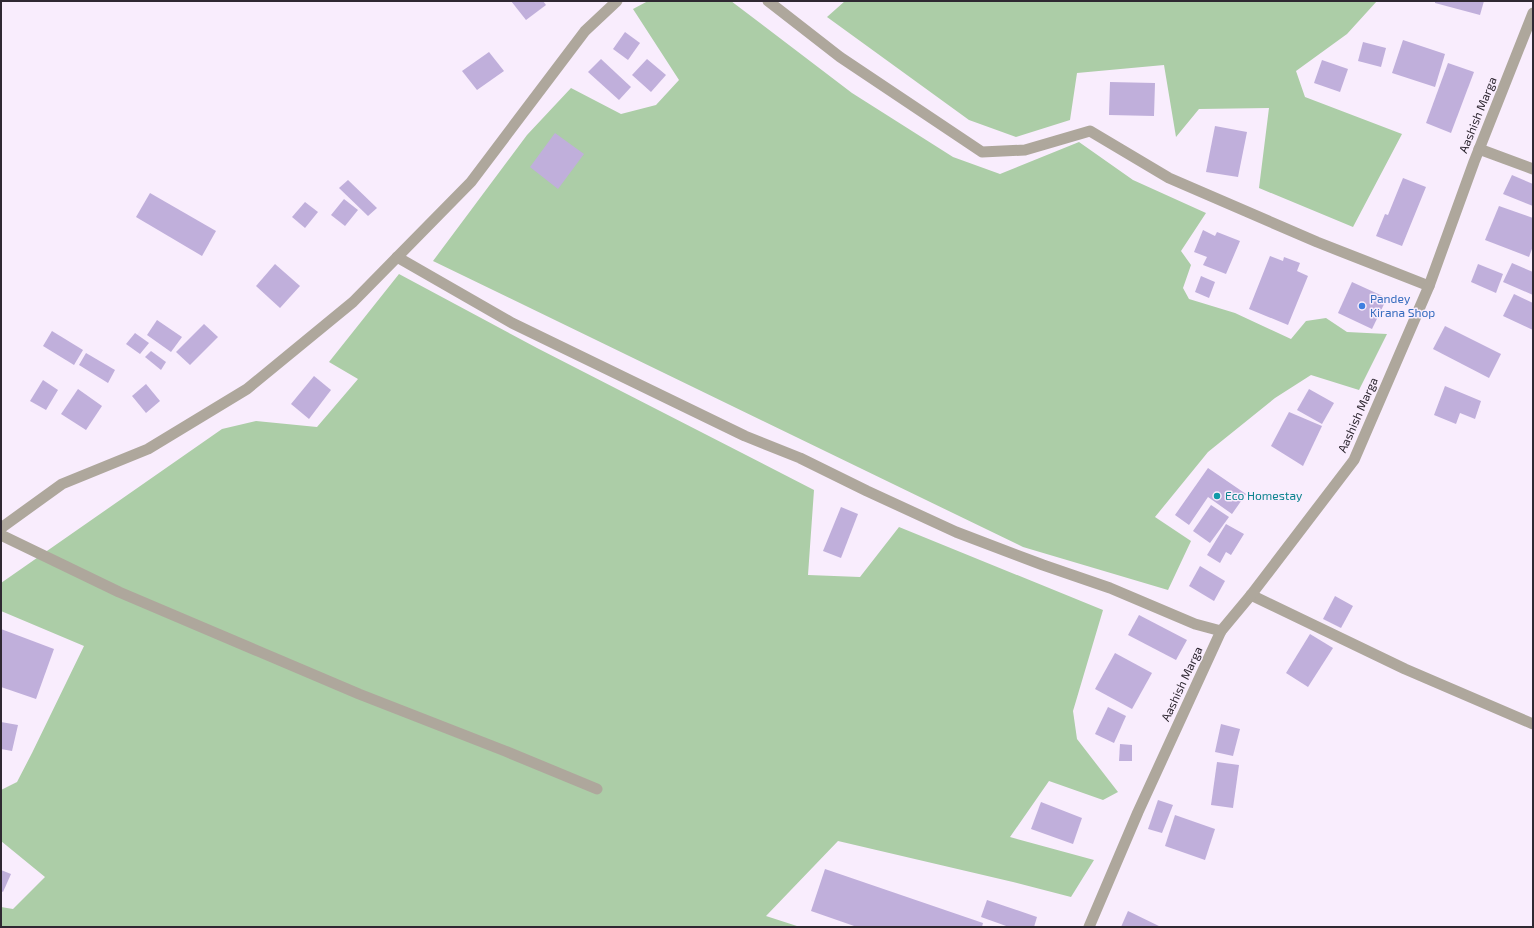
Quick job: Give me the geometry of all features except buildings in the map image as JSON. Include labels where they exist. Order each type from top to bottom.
[{"type":"street","points":[[1,528],[62,484],[148,449],[247,389],[353,302],[471,182],[585,31],[617,1]]},
{"type":"street","points":[[768,1],[840,57],[982,152],[1025,150],[1090,130],[1169,178],[1317,242],[1429,286]]},
{"type":"street","name":"Aashish Marga","points":[[1089,927],[1138,812],[1221,631],[1354,460],[1429,286],[1479,149],[1533,12]]},
{"type":"street","points":[[1479,149],[1533,169]]},
{"type":"street","points":[[397,258],[512,323],[745,436],[800,458],[956,532],[1110,588],[1194,624],[1221,631]]},
{"type":"street","points":[[1,535],[134,598],[359,694],[597,789]]},
{"type":"street","points":[[1251,594],[1404,669],[1533,724]]},
{"type":"green space","points":[[648,1],[731,1],[852,93],[953,157],[1000,174],[1079,142],[1133,180],[1206,213],[1181,251],[1191,265],[1183,288],[1189,299],[1235,313],[1291,339],[1306,321],[1326,318],[1347,332],[1387,334],[1359,390],[1311,375],[1275,398],[1208,452],[1155,517],[1191,541],[1168,590],[1023,547],[433,261],[527,135],[571,88],[621,114],[656,105],[679,80],[633,9]]},
{"type":"green space","points":[[845,1],[1377,1],[1347,34],[1296,71],[1305,97],[1402,134],[1353,227],[1259,188],[1269,108],[1199,109],[1176,137],[1164,65],[1077,73],[1070,120],[1016,137],[969,120],[827,17]]},
{"type":"green space","points":[[399,274],[537,348],[814,490],[808,575],[860,577],[899,527],[1103,610],[1073,711],[1077,739],[1118,792],[1103,800],[1049,781],[1010,837],[1094,860],[1071,897],[838,841],[766,916],[800,927],[1,927],[1,907],[13,909],[45,877],[1,841],[1,790],[17,782],[84,646],[1,611],[1,583],[222,429],[256,421],[317,427],[358,379],[329,362]]},
{"type":"place","name":"Pandey Kirana Shop","points":[[1362,306]]},
{"type":"place","name":"Eco Homestay","points":[[1217,496]]}]
